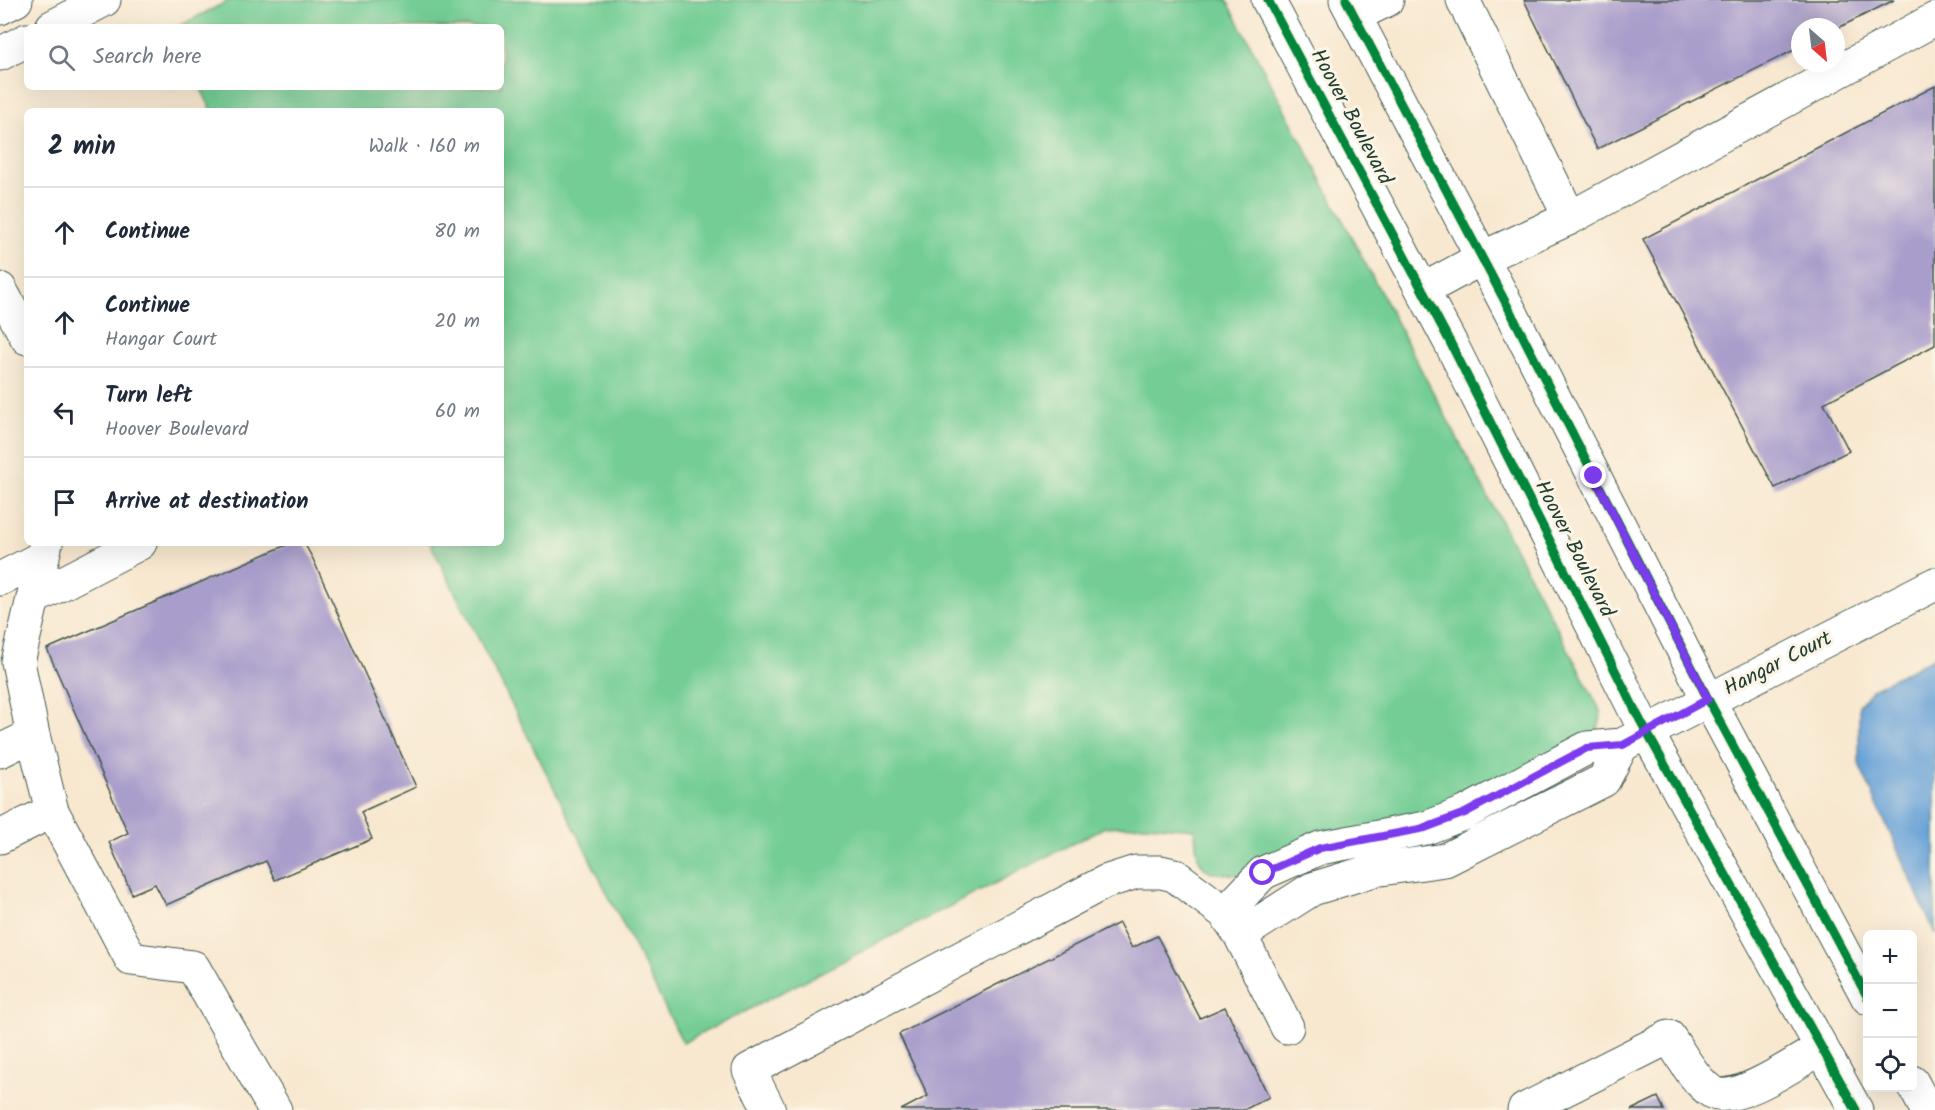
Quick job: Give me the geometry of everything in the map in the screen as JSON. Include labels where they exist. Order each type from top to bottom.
[{"type":"main road","points":[[0,8],[16,0]]},
{"type":"main road","points":[[58,24],[104,0]]},
{"type":"main road","name":"Hoover Boulevard","points":[[1268,0],[1423,290],[1634,738],[1856,1110]]},
{"type":"main road","points":[[1388,0],[1350,8],[1482,258],[1708,699],[1863,989]]},
{"type":"main road","points":[[1463,0],[1570,218]]},
{"type":"main road","points":[[1423,290],[1482,258],[1570,218],[1935,19]]},
{"type":"main road","points":[[0,54],[24,42]]},
{"type":"main road","points":[[0,289],[24,333]]},
{"type":"main road","points":[[34,598],[134,546]]},
{"type":"main road","points":[[44,550],[18,662],[52,811],[131,959],[193,967],[275,1110]]},
{"type":"main road","points":[[0,579],[44,550]]},
{"type":"main road","name":"Hangar Court","points":[[1634,738],[1935,584]]},
{"type":"main road","points":[[0,751],[33,735]]},
{"type":"main road","points":[[1233,924],[1312,889],[1374,870],[1445,860],[1604,780],[1634,738]]},
{"type":"main road","points":[[0,837],[52,811]]},
{"type":"main road","points":[[769,1110],[749,1070],[1105,882],[1136,872],[1161,872],[1174,875],[1233,924],[1287,1027]]},
{"type":"main road","points":[[1524,1110],[1669,1037],[1699,1080],[1712,1093],[1723,1096],[1736,1094],[1758,1084],[1821,1048]]},
{"type":"green space","points":[[230,0],[1227,0],[1599,708],[1601,717],[1598,728],[1590,738],[1451,809],[1243,875],[1218,873],[1204,867],[1197,854],[1195,829],[1146,825],[1105,827],[683,1043],[432,546],[504,546],[504,108],[210,108],[202,90],[504,90],[504,24],[183,24]]},
{"type":"water","points":[[1935,657],[1935,934],[1859,764],[1859,705],[1874,688]]},
{"type":"building","points":[[1524,0],[1894,0],[1845,24],[1845,18],[1791,18],[1791,52],[1597,149]]},
{"type":"building","points":[[1935,86],[1935,345],[1824,403],[1849,451],[1775,488],[1643,239]]},
{"type":"building","points":[[284,546],[306,546],[416,787],[361,812],[372,839],[275,880],[266,861],[166,905],[155,884],[132,894],[109,842],[128,833],[47,649]]},
{"type":"building","points":[[1119,923],[1132,948],[1157,936],[1200,1018],[1225,1007],[1269,1097],[1244,1110],[901,1110],[928,1096],[899,1034]]},
{"type":"building","points":[[1658,1097],[1664,1110],[1631,1110]]},
{"type":"cycle path","points":[[1268,0],[1450,342],[1640,720],[1856,1110]]},
{"type":"cycle path","points":[[1346,0],[1509,309],[1708,699],[1863,989]]},
{"type":"route","points":[[1263,873],[1320,848],[1425,828],[1465,813],[1587,748],[1623,745],[1708,699],[1594,476]]}]
